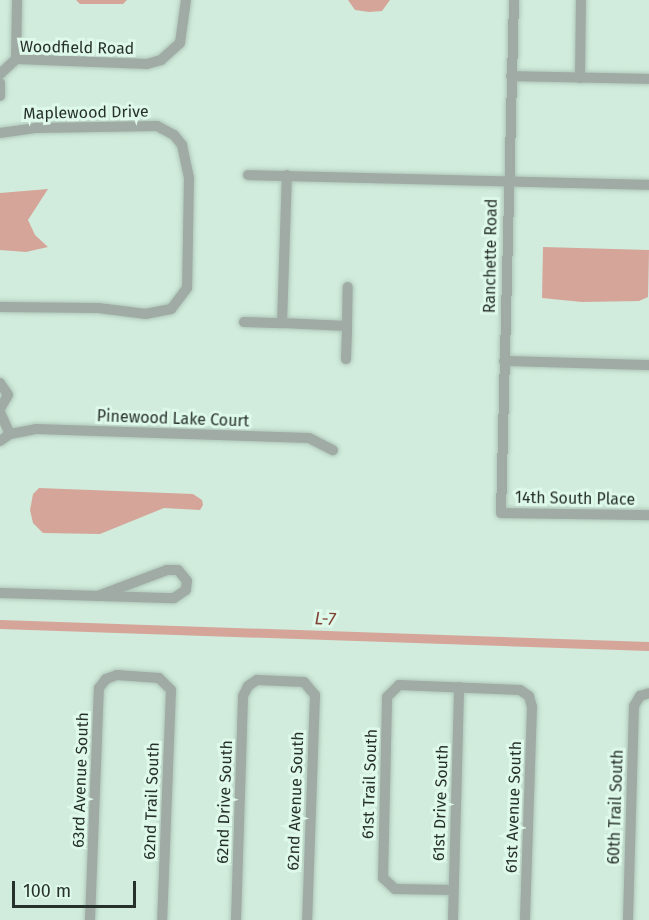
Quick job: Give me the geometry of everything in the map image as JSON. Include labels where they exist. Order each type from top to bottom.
[{"type":"street","points":[[16,59],[17,0]]},
{"type":"street","name":"Woodfield Road","points":[[0,74],[16,59],[147,64],[161,60],[180,43],[186,0]]},
{"type":"street","name":"Ranchette Road","points":[[501,513],[514,0]]},
{"type":"street","points":[[580,78],[581,0]]},
{"type":"street","points":[[511,76],[649,79]]},
{"type":"street","points":[[0,82],[0,96]]},
{"type":"street","name":"Maplewood Drive","points":[[0,133],[37,128],[157,126],[174,135],[182,145],[189,185],[187,288],[171,309],[146,314],[98,308],[0,307]]},
{"type":"street","points":[[248,175],[649,185]]},
{"type":"street","points":[[282,323],[287,175]]},
{"type":"street","points":[[346,359],[348,287]]},
{"type":"street","points":[[244,322],[347,326]]},
{"type":"street","points":[[504,361],[649,365]]},
{"type":"street","points":[[0,383],[8,395],[0,410],[10,434]]},
{"type":"street","name":"Pinewood Lake Court","points":[[0,441],[10,434],[36,429],[309,438],[333,450]]},
{"type":"street","name":"14th South Place","points":[[501,513],[649,515]]},
{"type":"street","points":[[0,592],[98,596],[174,598],[186,590],[187,581],[177,570],[167,570],[98,596]]},
{"type":"street","name":"63rd Avenue South","points":[[90,920],[99,688],[106,679],[117,675],[159,678],[168,684]]},
{"type":"street","name":"62nd Drive South","points":[[236,920],[243,696],[248,686],[258,680],[298,681],[309,685]]},
{"type":"street","name":"62nd Trail South","points":[[162,920],[172,695],[168,684]]},
{"type":"street","name":"61st Trail South","points":[[453,890],[395,889],[386,883],[382,872],[387,697],[394,688],[405,684],[459,687]]},
{"type":"street","name":"62nd Avenue South","points":[[308,920],[315,695],[309,685]]},
{"type":"street","name":"61st Avenue South","points":[[459,687],[520,690],[529,696],[532,707],[525,920]]},
{"type":"street","name":"61st Drive South","points":[[453,920],[459,687]]},
{"type":"street","name":"60th Trail South","points":[[628,920],[634,706],[645,695]]},
{"type":"shaded area","points":[[76,0],[127,0],[123,4],[80,4]]},
{"type":"shaded area","points":[[348,0],[390,0],[382,11],[369,12],[355,10]]},
{"type":"shaded area","points":[[48,189],[28,220],[35,235],[48,247],[26,252],[0,250],[0,193]]},
{"type":"shaded area","points":[[543,247],[649,250],[648,297],[639,301],[582,302],[542,298]]},
{"type":"shaded area","points":[[39,488],[193,494],[202,500],[203,505],[200,510],[164,508],[100,534],[43,533],[33,523],[30,510],[33,494]]},
{"type":"waterway","name":"L-7","points":[[0,624],[649,646]]}]
